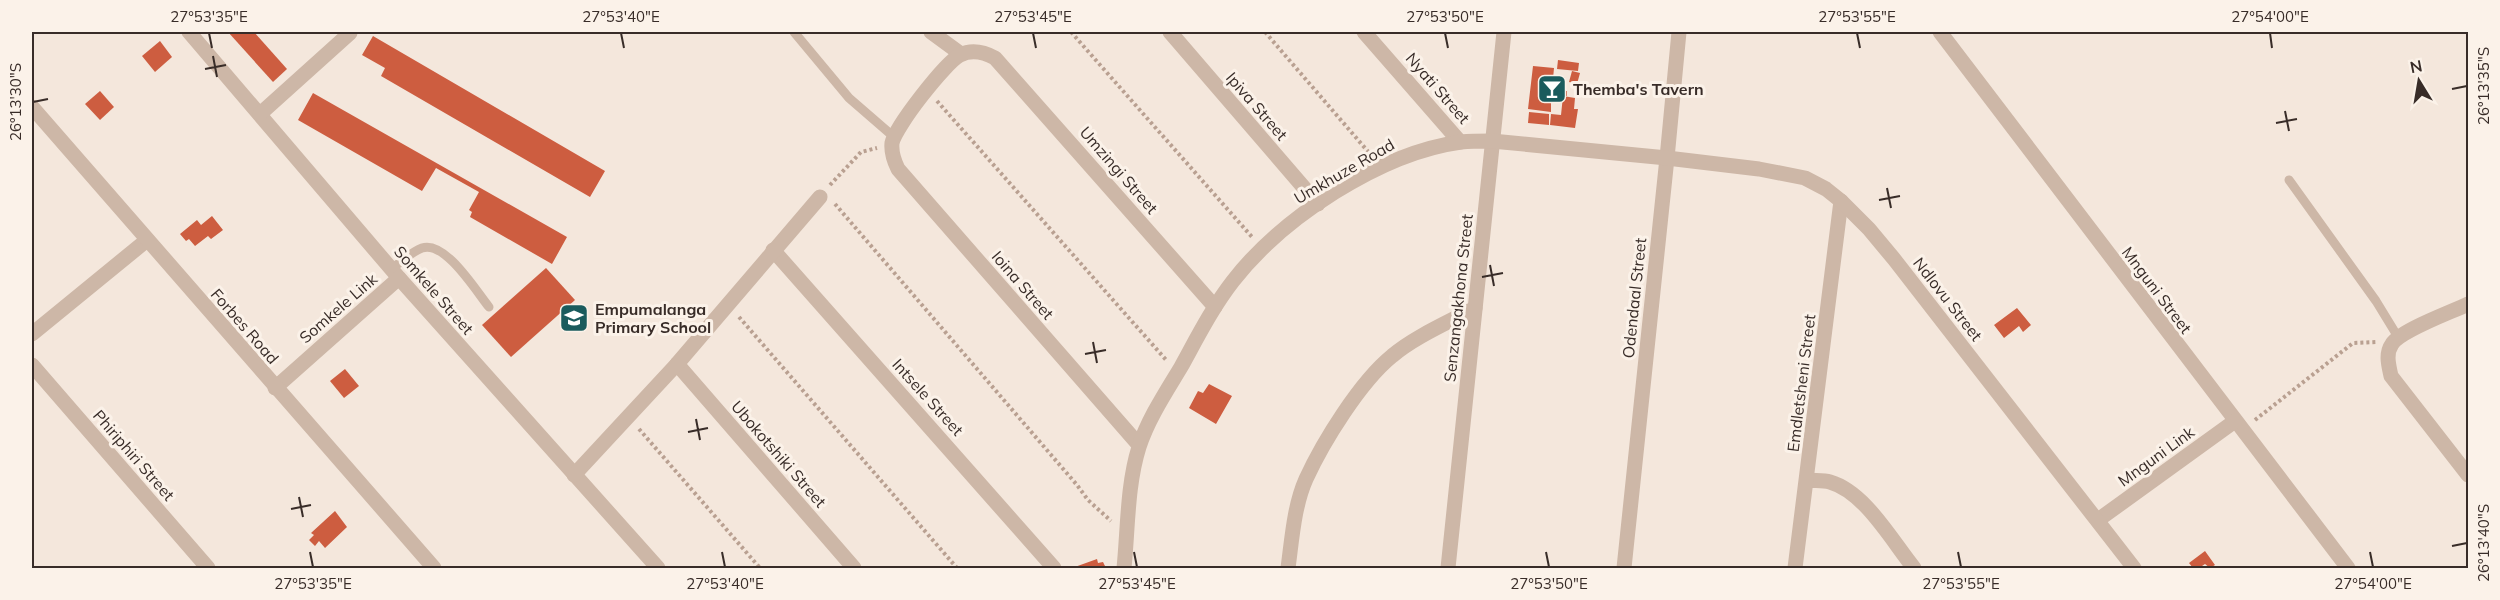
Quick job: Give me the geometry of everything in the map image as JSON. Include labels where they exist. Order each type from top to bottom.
[{"type":"street","name":"Somkele Street","points":[[189,32],[395,274],[658,568]]},
{"type":"street","points":[[893,140],[927,90],[949,63],[961,54],[931,32]]},
{"type":"street","name":"Ipiva Street","points":[[1170,32],[1318,204]]},
{"type":"street","name":"Nyati Street","points":[[1364,32],[1460,142]]},
{"type":"street","name":"Senzangakhona Street","points":[[1448,568],[1504,32]]},
{"type":"street","name":"Odendaal Street","points":[[1624,568],[1679,32]]},
{"type":"street","name":"Mnguni Street","points":[[1940,32],[2348,568]]},
{"type":"street","points":[[260,114],[350,33]]},
{"type":"street","name":"Umzingi Street","points":[[961,54],[984,52],[995,58],[1215,307]]},
{"type":"street","name":"Forbes Road","points":[[32,107],[434,568]]},
{"type":"street","name":"Ioina Street","points":[[893,140],[892,156],[898,170],[1139,445]]},
{"type":"street","name":"Umkhuze Road","points":[[1124,568],[1133,469],[1139,445],[1215,307],[1238,275],[1291,223],[1318,204],[1382,167],[1408,155],[1460,142],[1492,141],[1666,158]]},
{"type":"street","name":"Ndlovu Street","points":[[1666,158],[1788,173],[1815,183],[1841,201],[1894,259],[2134,568]]},
{"type":"street","points":[[574,476],[677,364],[822,194]]},
{"type":"street","name":"Emdletsheni Street","points":[[1796,568],[1841,201]]},
{"type":"street","points":[[32,334],[147,240]]},
{"type":"street","name":"Intsele Street","points":[[773,250],[1054,568]]},
{"type":"street","name":"Somkele Link","points":[[275,388],[395,274]]},
{"type":"street","points":[[2469,304],[2395,340],[2388,358],[2391,376],[2469,475]]},
{"type":"street","points":[[1288,568],[1294,523],[1305,480],[1337,425],[1375,372],[1392,356],[1475,308]]},
{"type":"street","name":"Ubokotshiki Street","points":[[677,364],[854,568]]},
{"type":"street","name":"Phiriphiri Street","points":[[32,365],[208,568]]},
{"type":"street","name":"Mnguni Link","points":[[2098,520],[2238,426]]},
{"type":"street","points":[[1807,480],[1830,482],[1850,491],[1863,502],[1914,568]]},
{"type":"lane","points":[[794,32],[849,98],[893,140]]},
{"type":"lane","points":[[2289,180],[2376,301],[2395,340]]},
{"type":"lane","points":[[395,274],[420,249],[431,247],[442,252],[454,263],[489,307]]},
{"type":"path","points":[[1071,32],[1262,249]]},
{"type":"path","points":[[1265,32],[1382,167]]},
{"type":"path","points":[[927,90],[1177,373]]},
{"type":"path","points":[[893,140],[861,152],[822,194],[1088,500],[1127,536]]},
{"type":"path","points":[[728,304],[957,568]]},
{"type":"path","points":[[2238,426],[2354,343],[2395,340]]},
{"type":"path","points":[[628,417],[760,568]]},
{"type":"building","points":[[228,32],[254,32],[287,69],[273,82]]},
{"type":"building","points":[[373,36],[605,171],[590,197],[381,76],[385,68],[362,55]]},
{"type":"building","points":[[160,41],[172,57],[155,72],[142,56]]},
{"type":"building","points":[[1558,60],[1579,63],[1578,71],[1557,69]]},
{"type":"building","points":[[1533,66],[1554,68],[1553,79],[1566,80],[1567,96],[1559,95],[1558,99],[1551,98],[1551,112],[1528,109]]},
{"type":"building","points":[[1572,71],[1580,73],[1577,84],[1569,82]]},
{"type":"building","points":[[100,91],[114,107],[100,120],[85,104]]},
{"type":"building","points":[[313,93],[567,237],[552,264],[470,217],[472,212],[469,210],[479,192],[436,168],[422,191],[298,120]]},
{"type":"building","points":[[1563,96],[1575,98],[1574,109],[1578,109],[1575,128],[1550,125],[1551,114],[1561,115]]},
{"type":"building","points":[[1529,112],[1549,114],[1549,125],[1528,123]]},
{"type":"building","points":[[212,216],[223,230],[211,239],[208,236],[195,246],[180,234],[197,220],[201,225]]},
{"type":"building","name":"Empumalanga Primary School","points":[[546,268],[575,300],[511,357],[482,325]]},
{"type":"building","points":[[2017,308],[2031,325],[2023,332],[2019,326],[2004,338],[1994,325]]},
{"type":"building","points":[[345,369],[359,386],[344,398],[330,381]]},
{"type":"building","points":[[1209,384],[1232,396],[1216,424],[1189,408],[1198,391],[1203,393]]},
{"type":"building","points":[[335,511],[347,527],[325,548],[319,541],[315,546],[309,540],[314,535],[311,533]]},
{"type":"building","points":[[2205,551],[2215,565],[2210,568],[2205,564],[2199,568],[2193,568],[2189,563]]},
{"type":"building","points":[[1097,559],[1098,563],[1103,562],[1106,568],[1072,568]]},
{"type":"place","name":"Themba's Tavern","points":[[1552,89]]},
{"type":"place","name":"Empumalanga Primary School","points":[[574,318]]}]
